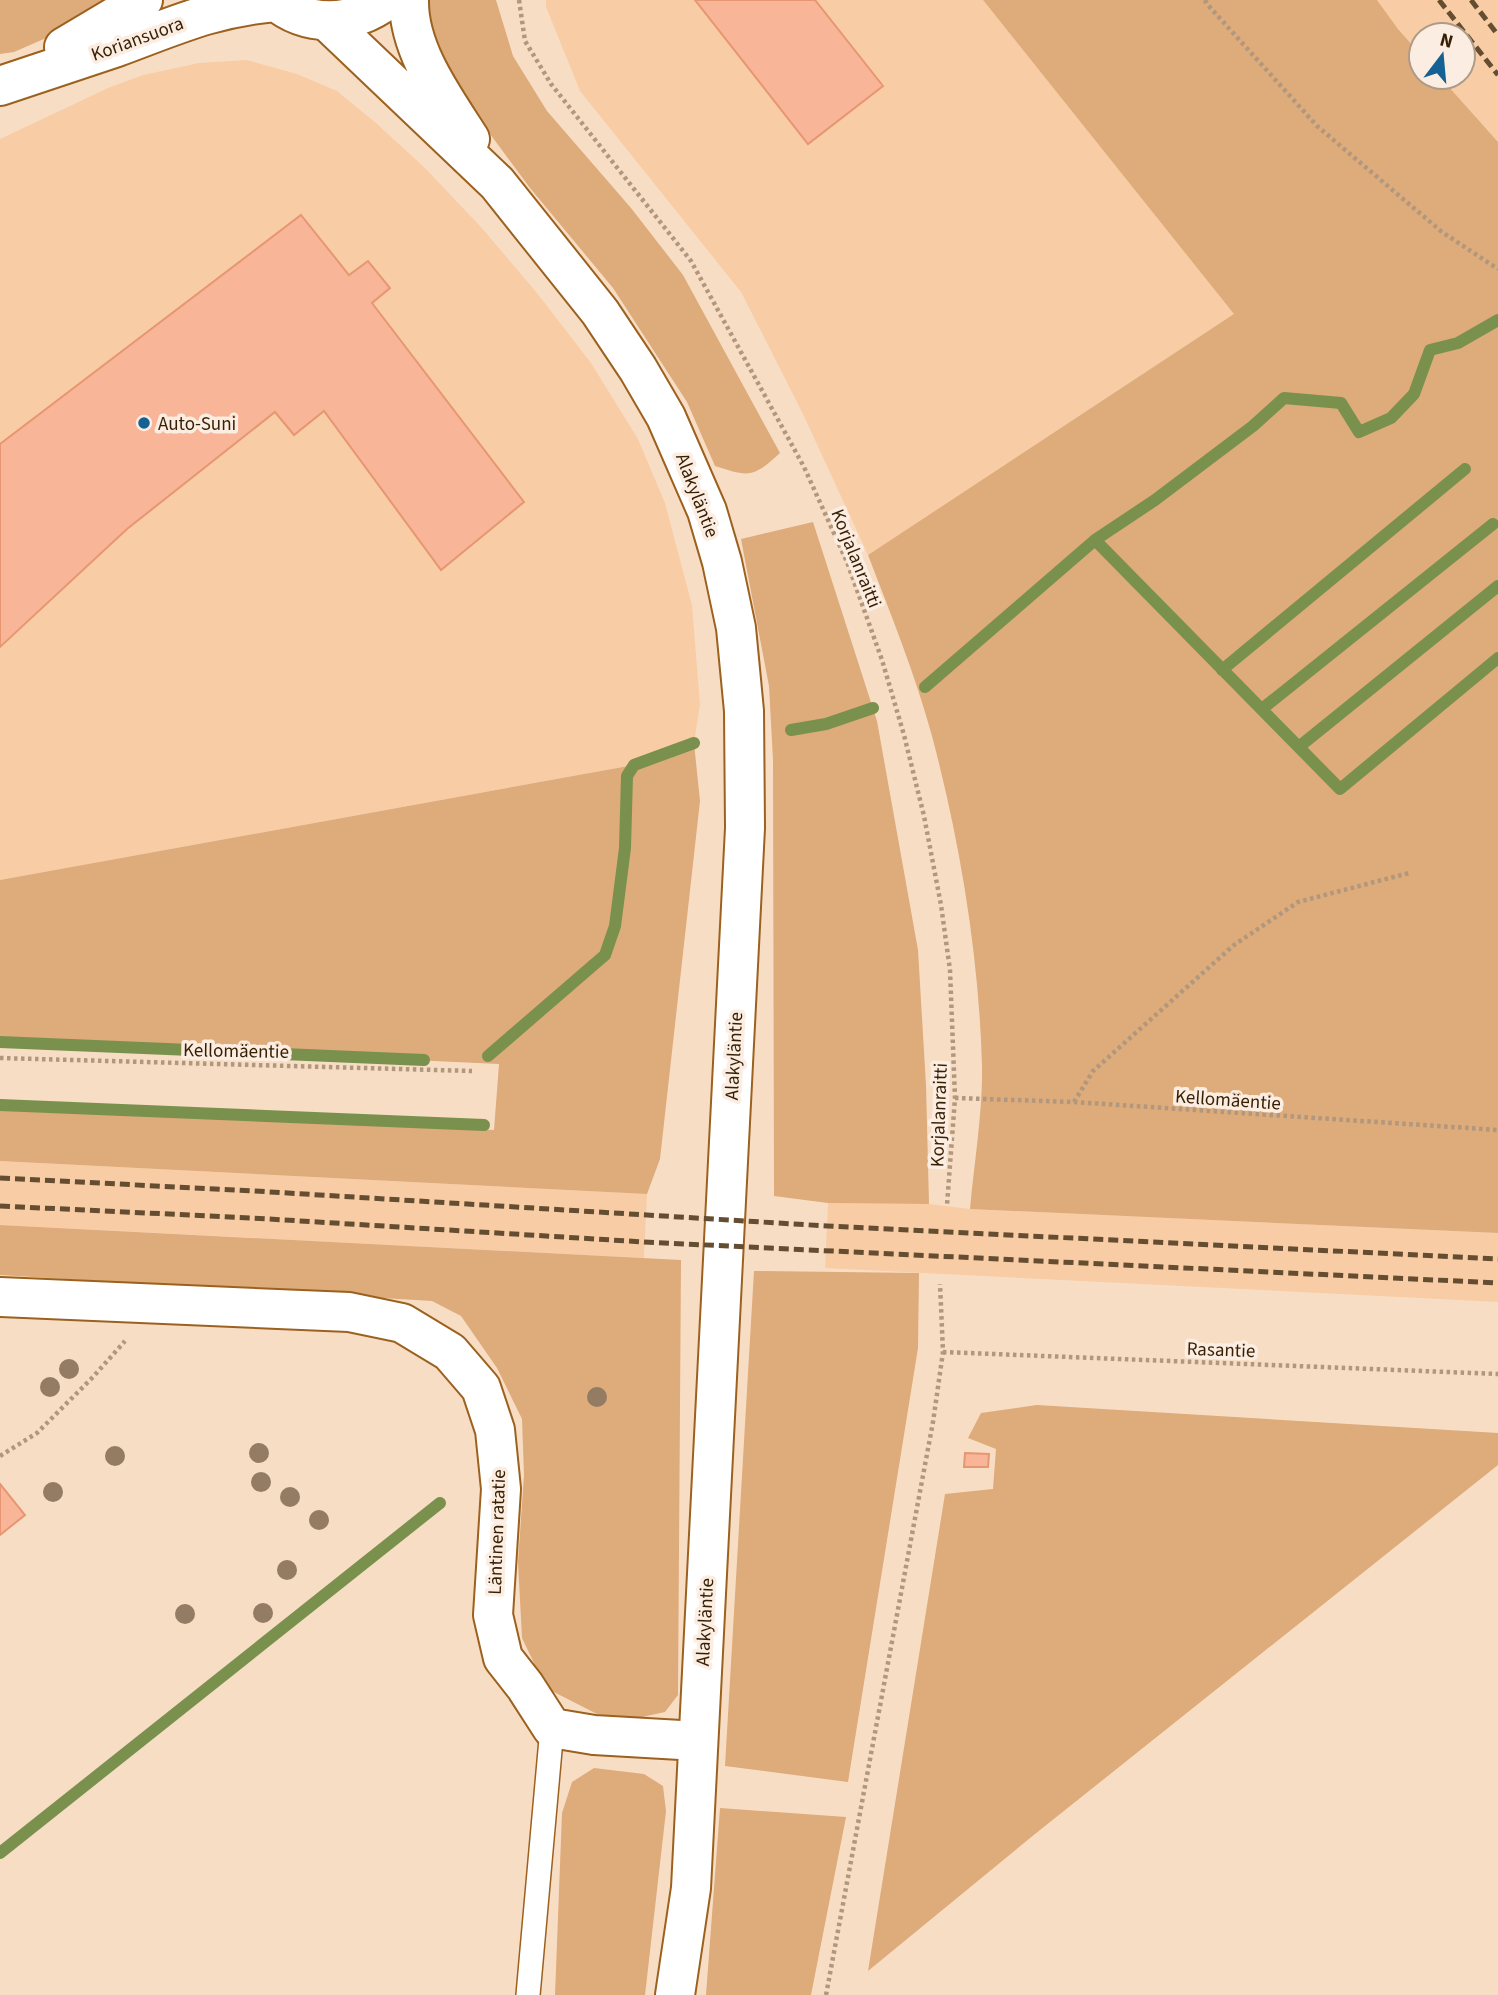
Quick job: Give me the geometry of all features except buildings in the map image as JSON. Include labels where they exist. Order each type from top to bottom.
[{"type":"street","name":"Koriansuora","points":[[0,84],[144,0]]},
{"type":"street","points":[[275,1],[292,12],[327,21],[352,19],[375,9],[387,0]]},
{"type":"street","name":"Alakyläntie","points":[[409,0],[409,11],[418,46],[439,90],[497,183],[600,312],[666,417],[707,511],[722,562],[736,628],[744,710],[745,828],[691,1888],[676,1995]]},
{"type":"street","name":"Koriansuora","points":[[0,84],[116,47],[204,14],[246,4],[275,1]]},
{"type":"street","name":"Alakyläntie","points":[[327,21],[497,183]]},
{"type":"street","name":"Läntinen ratatie","points":[[0,1297],[349,1312],[402,1322],[450,1352],[481,1388],[495,1430],[501,1489],[493,1615],[503,1658],[552,1728]]},
{"type":"street","points":[[552,1728],[594,1735],[698,1741]]},
{"type":"lane","points":[[527,1995],[552,1728]]},
{"type":"path","name":"Korjalanraitti","points":[[519,0],[526,41],[551,85],[691,261],[804,467],[847,562],[882,660],[924,817],[950,970],[955,1098],[947,1206]]},
{"type":"path","points":[[1205,0],[1317,126],[1443,232],[1498,270]]},
{"type":"path","points":[[1074,1102],[1093,1071],[1234,944],[1298,902],[1409,873]]},
{"type":"path","name":"Kellomäentie","points":[[0,1058],[472,1070]]},
{"type":"path","name":"Kellomäentie","points":[[955,1098],[1074,1102],[1498,1130]]},
{"type":"path","points":[[826,1995],[930,1435],[943,1352],[940,1284]]},
{"type":"path","points":[[0,1456],[37,1433],[102,1367],[138,1327],[139,1303]]},
{"type":"path","name":"Rasantie","points":[[943,1352],[1498,1374]]},
{"type":"shaded area","points":[[0,0],[119,0],[99,15],[14,52],[0,54]]},
{"type":"shaded area","points":[[426,0],[496,0],[513,56],[547,111],[631,208],[683,275],[780,453],[763,467],[757,471],[743,473],[715,466],[687,402],[613,288],[530,188],[465,100],[438,56]]},
{"type":"shaded area","points":[[546,0],[983,0],[1235,314],[868,555],[803,414],[741,292],[580,91],[546,7]]},
{"type":"shaded area","points":[[983,0],[1377,0],[1407,39],[1407,91],[1452,91],[1498,142],[1498,1233],[970,1209],[980,1119],[982,1066],[977,983],[966,899],[932,736],[910,667],[868,555],[1234,314]]},
{"type":"shaded area","points":[[1377,0],[1498,0],[1498,142],[1452,91],[1477,91],[1477,21],[1407,21],[1407,39]]},
{"type":"shaded area","points":[[247,60],[297,74],[337,91],[376,123],[425,168],[481,227],[591,363],[638,439],[665,503],[692,605],[700,705],[694,743],[634,765],[0,880],[0,139],[108,88],[143,75],[199,63]]},
{"type":"shaded area","points":[[813,522],[877,721],[918,950],[926,1085],[929,1204],[828,1203],[774,1196],[773,760],[769,686],[741,539]]},
{"type":"shaded area","points":[[694,743],[700,801],[660,1159],[647,1194],[0,1161],[0,1104],[494,1130],[499,1064],[0,1041],[0,880],[634,765]]},
{"type":"shaded area","points":[[0,1161],[647,1194],[644,1258],[0,1225]]},
{"type":"shaded area","points":[[828,1203],[929,1204],[970,1209],[1498,1233],[1498,1302],[825,1268]]},
{"type":"shaded area","points":[[0,1225],[681,1260],[678,1695],[665,1712],[633,1719],[597,1714],[546,1688],[522,1638],[518,1562],[524,1475],[522,1419],[497,1368],[461,1316],[432,1301],[0,1275]]},
{"type":"shaded area","points":[[754,1271],[919,1273],[918,1348],[848,1782],[725,1766]]},
{"type":"shaded area","points":[[1037,1405],[1498,1433],[1498,1465],[1035,1834],[868,1971],[945,1494],[993,1489],[996,1449],[968,1438],[981,1413]]},
{"type":"shaded area","points":[[594,1768],[644,1774],[663,1786],[666,1811],[645,1995],[555,1995],[562,1813],[572,1782]]},
{"type":"shaded area","points":[[720,1808],[846,1817],[811,1995],[706,1995]]},
{"type":"waterway","points":[[925,687],[1095,540],[1155,500],[1253,426],[1284,398],[1341,403],[1359,432],[1391,418],[1414,394],[1430,350],[1458,343],[1498,320]]},
{"type":"waterway","points":[[1222,670],[1465,469]]},
{"type":"waterway","points":[[1262,709],[1493,524]]},
{"type":"waterway","points":[[1095,540],[1340,789],[1498,658]]},
{"type":"waterway","points":[[1300,746],[1498,586]]},
{"type":"waterway","points":[[791,730],[826,724],[873,708]]},
{"type":"waterway","points":[[488,1056],[605,955],[615,926],[625,848],[627,776],[634,765],[694,743]]},
{"type":"waterway","points":[[0,1042],[424,1060]]},
{"type":"waterway","points":[[0,1105],[484,1125]]},
{"type":"waterway","points":[[0,1853],[440,1503]]},
{"type":"railway","points":[[1439,0],[1498,75]]},
{"type":"railway","points":[[1471,0],[1498,35]]},
{"type":"railway","points":[[0,1178],[827,1226],[1498,1259]]},
{"type":"railway","points":[[0,1206],[644,1242],[1498,1283]]},
{"type":"place","name":"Auto-Suni","points":[[144,423]]}]
